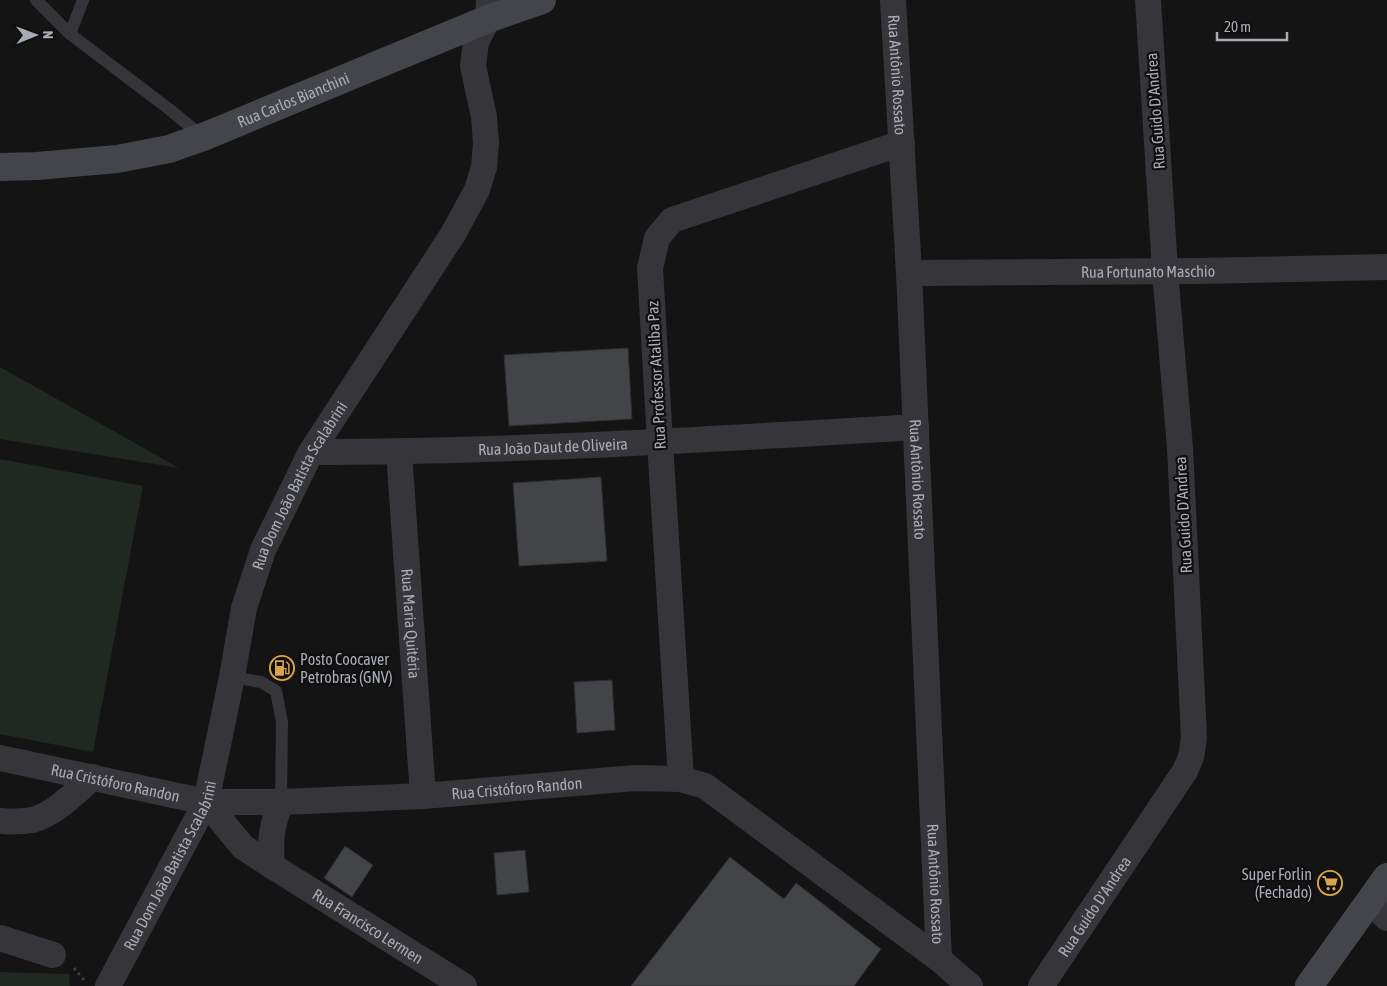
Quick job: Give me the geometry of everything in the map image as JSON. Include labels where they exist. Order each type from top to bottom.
[{"type":"main road","name":"Rua Carlos Bianchini","points":[[0,167],[37,166],[116,159],[169,149],[203,137],[488,10],[542,0]]},
{"type":"main road","name":"Rua Carlos Bianchini","points":[[0,155],[37,166]]},
{"type":"main road","points":[[1309,986],[1378,909],[1387,877]]},
{"type":"street","name":"Rua Antônio Rossato","points":[[893,0],[909,273],[939,959]]},
{"type":"street","name":"Rua Guido D'Andrea","points":[[1041,986],[1185,771],[1191,757],[1194,738],[1180,448],[1165,271],[1148,0]]},
{"type":"street","name":"Rua Dom João Batista Scalabrini","points":[[108,986],[206,802],[244,608],[264,550],[312,452],[453,234],[477,190],[484,167],[486,142],[484,117],[473,66],[476,42],[488,10]]},
{"type":"street","name":"Rua Professor Ataliba Paz","points":[[681,779],[650,268],[657,238],[672,220],[902,143]]},
{"type":"street","name":"Rua Fortunato Maschio","points":[[909,273],[1387,267]]},
{"type":"street","name":"Rua João Daut de Oliveira","points":[[312,452],[399,452],[660,442],[916,427]]},
{"type":"street","name":"Rua Maria Quitéria","points":[[399,452],[423,796]]},
{"type":"street","name":"Rua Cristóforo Randon","points":[[0,758],[206,802],[281,802],[423,796],[635,778],[681,779],[705,786],[939,959],[970,986]]},
{"type":"street","points":[[0,821],[32,820],[46,815],[93,777]]},
{"type":"street","name":"Rua Francisco Lermen","points":[[206,802],[243,847],[464,986]]},
{"type":"street","points":[[272,866],[271,836],[274,820],[281,802]]},
{"type":"street","points":[[0,938],[53,955]]},
{"type":"lane","points":[[36,0],[70,34],[203,137]]},
{"type":"lane","points":[[70,34],[82,0]]},
{"type":"lane","points":[[232,677],[261,682],[276,691],[282,722],[281,802]]},
{"type":"shaded area","points":[[0,367],[179,468],[0,439]]},
{"type":"shaded area","points":[[0,459],[143,486],[93,752],[0,734]]},
{"type":"shaded area","points":[[0,972],[69,974],[70,986],[0,986]]},
{"type":"building","points":[[628,348],[632,419],[509,426],[504,355]]},
{"type":"building","points":[[601,477],[607,561],[519,566],[513,483]]},
{"type":"building","points":[[612,680],[615,730],[577,733],[574,682]]},
{"type":"building","points":[[345,846],[373,865],[352,897],[324,878]]},
{"type":"building","points":[[525,850],[529,892],[497,895],[494,853]]},
{"type":"building","points":[[730,857],[784,899],[796,883],[881,949],[854,986],[631,986]]},
{"type":"place","name":"Posto Coocaver Petrobras (GNV)","points":[[282,668]]},
{"type":"place","name":"Super Forlin (Fechado)","points":[[1330,883]]}]
